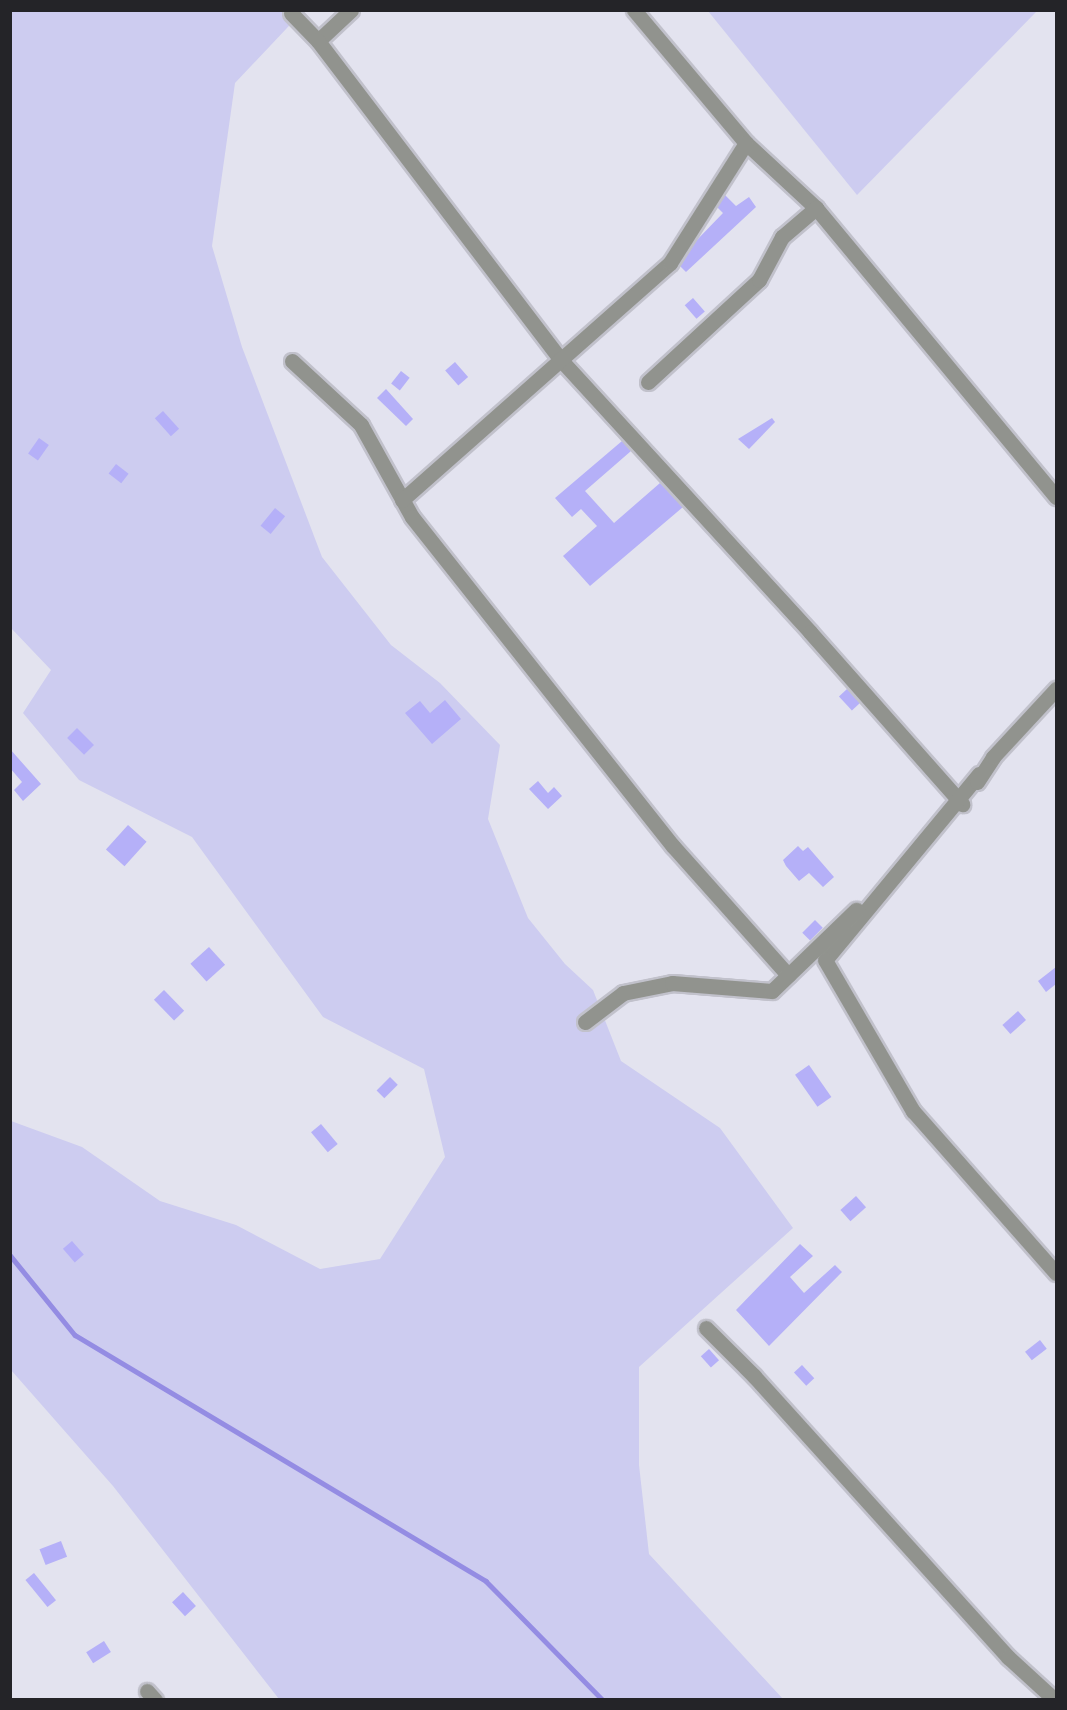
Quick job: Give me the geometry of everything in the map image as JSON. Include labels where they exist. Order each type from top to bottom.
[{"type":"street","points":[[318,41],[351,10]]},
{"type":"street","points":[[634,10],[746,143],[816,208],[1056,497]]},
{"type":"street","points":[[291,13],[318,41],[560,359],[810,632],[962,804]]},
{"type":"street","points":[[402,500],[670,263],[746,143]]},
{"type":"street","points":[[648,382],[759,280],[782,237],[816,208]]},
{"type":"street","points":[[292,361],[361,426],[412,517],[673,846],[788,975]]},
{"type":"street","points":[[585,1022],[623,993],[672,983],[772,991],[962,804],[993,757],[1056,689]]},
{"type":"street","points":[[979,774],[825,960],[913,1112],[1056,1273]]},
{"type":"street","points":[[706,1328],[754,1376],[1008,1657],[1055,1700]]},
{"type":"shaded area","points":[[11,11],[303,11],[235,83],[212,246],[242,347],[322,557],[391,645],[440,683],[500,745],[488,819],[528,918],[565,964],[593,990],[621,1061],[720,1128],[793,1228],[639,1367],[639,1465],[649,1554],[783,1699],[279,1699],[113,1486],[11,1370],[11,1121],[82,1147],[160,1201],[236,1225],[320,1269],[380,1259],[445,1157],[424,1069],[323,1017],[192,837],[79,780],[23,713],[51,670],[11,628]]},
{"type":"shaded area","points":[[708,11],[1037,11],[857,195]]},
{"type":"building","points":[[725,195],[736,206],[749,197],[756,207],[686,272],[680,266],[694,243],[723,213],[717,207]]},
{"type":"building","points":[[693,298],[705,312],[697,319],[685,305]]},
{"type":"building","points":[[455,362],[468,377],[458,386],[445,371]]},
{"type":"building","points":[[401,371],[410,378],[400,390],[391,384]]},
{"type":"building","points":[[386,389],[413,419],[406,426],[377,398]]},
{"type":"building","points":[[163,411],[179,429],[171,436],[155,418]]},
{"type":"building","points":[[772,418],[775,422],[749,449],[738,439]]},
{"type":"building","points":[[39,438],[49,445],[38,460],[28,454]]},
{"type":"building","points":[[622,441],[631,451],[585,491],[614,523],[660,483],[683,507],[590,586],[563,556],[597,526],[581,509],[572,517],[555,498]]},
{"type":"building","points":[[116,464],[129,474],[121,483],[109,473]]},
{"type":"building","points":[[275,508],[285,516],[271,534],[261,526]]},
{"type":"building","points":[[847,689],[860,703],[852,710],[839,697]]},
{"type":"building","points":[[445,700],[461,719],[432,744],[405,713],[420,701],[430,713]]},
{"type":"building","points":[[77,728],[94,745],[84,755],[67,738]]},
{"type":"building","points":[[10,749],[41,784],[23,801],[14,790],[22,782],[10,768]]},
{"type":"building","points":[[538,781],[548,793],[554,787],[562,796],[548,809],[529,789]]},
{"type":"building","points":[[128,825],[147,842],[124,866],[106,850]]},
{"type":"building","points":[[798,846],[803,851],[808,847],[834,877],[823,887],[809,873],[799,881],[786,866],[783,860]]},
{"type":"building","points":[[815,920],[823,928],[810,941],[802,933]]},
{"type":"building","points":[[209,947],[225,965],[206,982],[190,964]]},
{"type":"building","points":[[1056,967],[1056,984],[1046,992],[1038,981]]},
{"type":"building","points":[[164,990],[184,1011],[174,1021],[154,1000]]},
{"type":"building","points":[[1018,1011],[1026,1020],[1010,1034],[1002,1025]]},
{"type":"building","points":[[809,1065],[831,1097],[817,1107],[795,1075]]},
{"type":"building","points":[[390,1077],[398,1085],[384,1098],[377,1090]]},
{"type":"building","points":[[321,1124],[338,1144],[328,1152],[311,1132]]},
{"type":"building","points":[[856,1196],[866,1207],[850,1221],[840,1210]]},
{"type":"building","points":[[72,1241],[84,1255],[75,1262],[63,1249]]},
{"type":"building","points":[[800,1244],[813,1256],[790,1277],[804,1293],[835,1265],[842,1272],[769,1346],[736,1310]]},
{"type":"building","points":[[1040,1340],[1047,1349],[1032,1360],[1025,1352]]},
{"type":"building","points":[[709,1349],[719,1360],[711,1368],[701,1356]]},
{"type":"building","points":[[802,1365],[814,1378],[806,1386],[794,1373]]},
{"type":"building","points":[[61,1541],[67,1557],[46,1565],[40,1549]]},
{"type":"building","points":[[34,1573],[56,1600],[47,1607],[25,1580]]},
{"type":"building","points":[[183,1592],[196,1606],[185,1616],[172,1602]]},
{"type":"building","points":[[104,1641],[111,1652],[93,1663],[86,1652]]},
{"type":"waterway","points":[[10,1255],[75,1335],[486,1581],[603,1700]]}]
